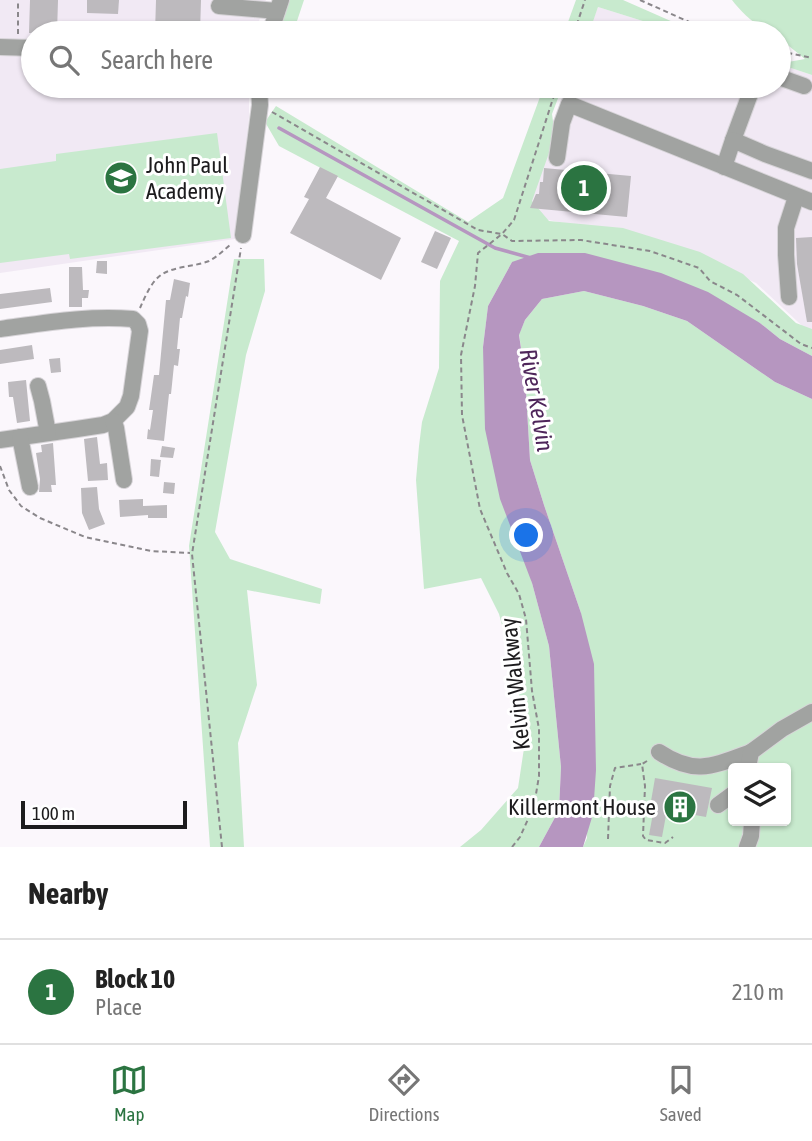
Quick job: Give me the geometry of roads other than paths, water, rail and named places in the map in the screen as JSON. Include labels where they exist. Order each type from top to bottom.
[{"type":"street","points":[[219,6],[279,6]]},
{"type":"street","points":[[0,47],[21,47]]},
{"type":"street","points":[[791,81],[804,86]]},
{"type":"street","points":[[243,235],[260,98]]},
{"type":"street","points":[[724,167],[749,98]]},
{"type":"street","points":[[557,158],[562,123],[569,104],[804,199],[786,228],[789,297]]},
{"type":"street","points":[[733,140],[812,171]]},
{"type":"street","points":[[0,329],[82,319],[117,318],[134,319],[140,331],[134,384],[127,407],[113,421],[103,425],[0,440]]},
{"type":"street","points":[[38,386],[48,433]]},
{"type":"street","points":[[113,421],[124,480]]},
{"type":"street","points":[[20,437],[30,487]]},
{"type":"street","points":[[659,752],[674,762],[693,768],[749,760],[782,729],[812,712]]},
{"type":"street","points":[[718,805],[728,798]]},
{"type":"street","points":[[747,847],[752,826]]},
{"type":"waterway","points":[[279,128],[495,248],[531,258]]},
{"type":"place","name":"John Paul Academy","points":[[121,178]]},
{"type":"place","name":"Block 10","points":[[584,188]]},
{"type":"place","name":"Killermont House","points":[[680,807]]},
{"type":"water label","name":"River Kelvin","points":[[537,400]]}]
